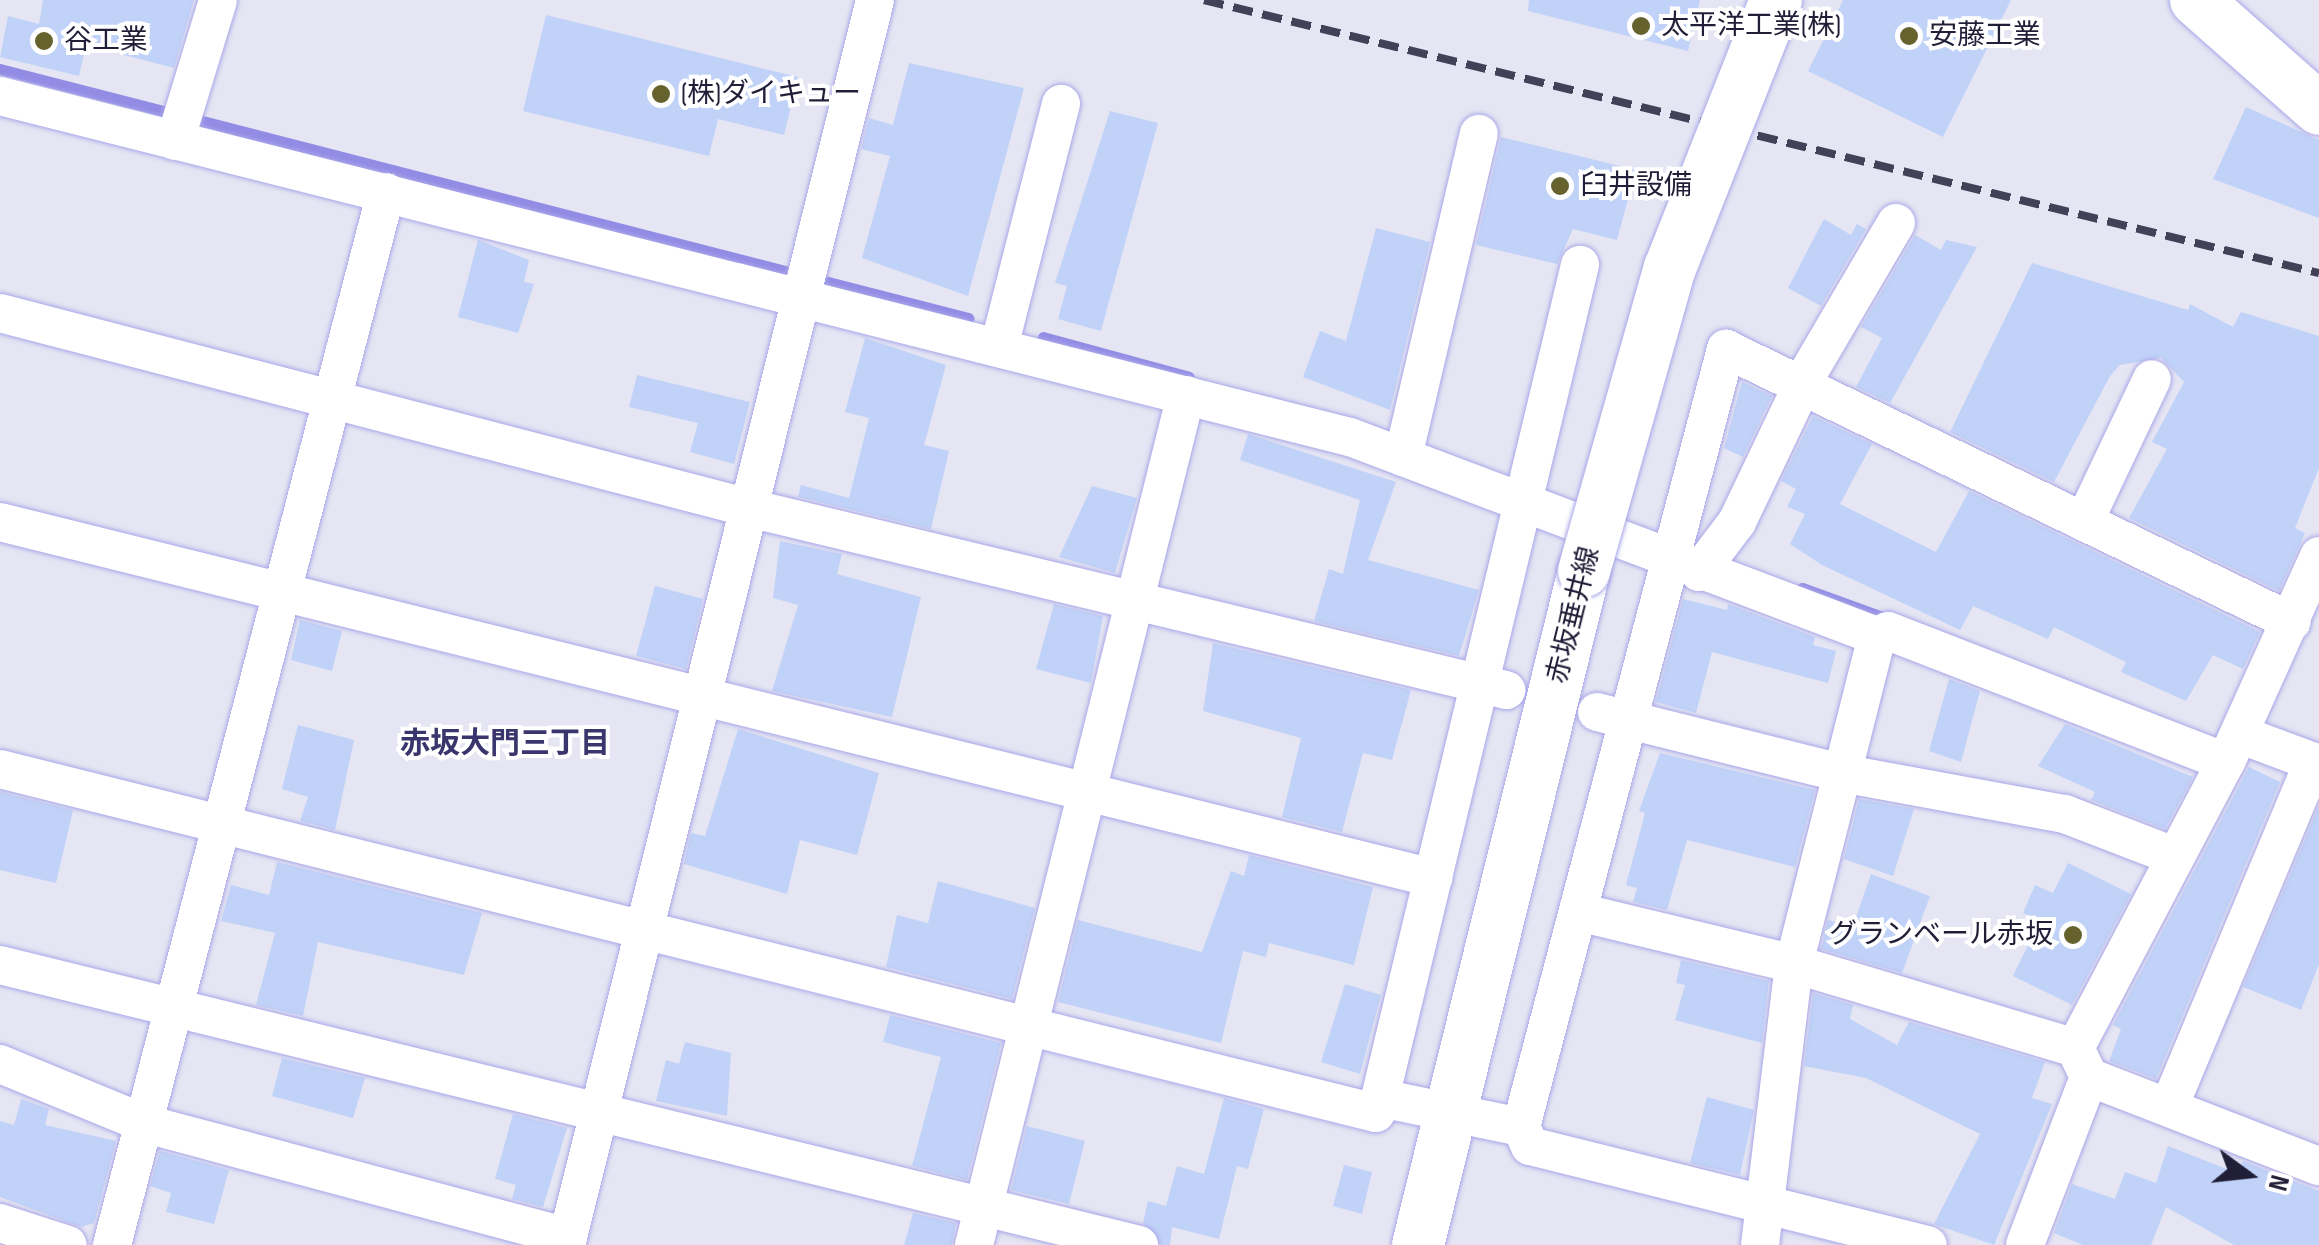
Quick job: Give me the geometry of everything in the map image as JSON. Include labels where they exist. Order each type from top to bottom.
[{"type":"main road","name":"赤坂垂井線","points":[[1418,1245],[1584,571],[1670,268],[1776,0]]},
{"type":"main road","points":[[2196,0],[2319,109]]},
{"type":"street","points":[[180,124],[218,0]]},
{"type":"street","points":[[0,1064],[146,1124],[567,1241],[875,0]]},
{"type":"street","points":[[0,96],[180,124],[386,192],[805,281],[999,347],[1406,445],[1688,553],[1878,636]]},
{"type":"street","points":[[999,347],[1061,104]]},
{"type":"street","points":[[1406,445],[1479,134]]},
{"type":"street","points":[[112,1245],[179,1009],[386,192]]},
{"type":"street","points":[[1896,223],[1802,385],[1688,553],[1611,715],[1578,912],[1521,1127],[1530,1146],[1928,1245]]},
{"type":"street","points":[[0,769],[1029,1023],[1376,1113],[1433,878],[1492,687],[1525,491],[1580,265]]},
{"type":"street","points":[[0,313],[749,508],[1492,687]]},
{"type":"street","points":[[1688,553],[1726,349],[2292,622]]},
{"type":"street","points":[[2084,522],[2152,378]]},
{"type":"street","points":[[974,1245],[1186,395]]},
{"type":"street","points":[[0,522],[1433,878]]},
{"type":"street","points":[[2029,1244],[2082,1062],[2174,856],[2232,748],[2319,556]]},
{"type":"street","points":[[1760,1245],[1770,1204],[1794,964],[1878,636],[1888,631],[2232,748],[2311,770],[2169,1107]]},
{"type":"street","points":[[1611,715],[1842,773],[2065,814],[2174,856]]},
{"type":"street","points":[[1578,912],[1794,964],[2082,1062],[2169,1107],[2319,1166]]},
{"type":"street","points":[[0,965],[1139,1245]]},
{"type":"street","points":[[1380,1098],[1521,1127]]},
{"type":"street","points":[[0,1223],[68,1245]]},
{"type":"building","points":[[43,0],[194,0],[174,68],[86,45],[79,76],[0,57],[8,16],[39,24]]},
{"type":"building","name":"太平洋工業(株)","points":[[1529,0],[1700,0],[1688,51],[1528,11]]},
{"type":"building","name":"安藤工業","points":[[1843,0],[2011,0],[1943,137],[1808,71]]},
{"type":"building","name":"(株)ダイキュー","points":[[546,15],[798,77],[784,135],[718,119],[709,156],[523,111]]},
{"type":"building","points":[[909,63],[1024,88],[968,296],[862,258],[890,156],[861,149],[869,118],[893,125]]},
{"type":"building","points":[[2246,107],[2319,140],[2319,218],[2213,179]]},
{"type":"building","points":[[1110,111],[1158,123],[1101,331],[1058,319],[1067,286],[1055,283]]},
{"type":"building","name":"臼井設備","points":[[1501,137],[1636,170],[1617,240],[1573,229],[1557,264],[1476,245]]},
{"type":"building","points":[[1824,219],[1851,235],[1857,224],[1866,229],[1821,306],[1788,288]]},
{"type":"building","points":[[1376,228],[1430,242],[1390,410],[1303,377],[1320,331],[1346,341]]},
{"type":"building","points":[[1915,235],[1941,250],[1946,240],[1977,247],[1890,403],[1856,387],[1882,338],[1861,327]]},
{"type":"building","points":[[478,240],[529,260],[524,282],[534,284],[518,333],[458,317]]},
{"type":"building","points":[[2032,263],[2188,310],[2190,304],[2233,327],[2241,312],[2319,336],[2319,468],[2295,528],[2305,533],[2279,591],[2129,518],[2167,449],[2152,442],[2184,382],[2161,358],[2120,365],[2110,376],[2054,482],[1950,432]]},
{"type":"building","points":[[865,338],[946,365],[924,445],[949,451],[931,529],[798,497],[801,485],[849,498],[869,418],[845,412]]},
{"type":"building","points":[[637,375],[750,402],[734,464],[690,452],[698,423],[629,407]]},
{"type":"building","points":[[1742,382],[1772,396],[1743,457],[1724,448]]},
{"type":"building","points":[[1813,416],[1872,444],[1840,504],[1936,552],[1969,491],[2260,632],[2243,669],[2213,655],[2186,701],[2121,672],[2126,662],[2054,627],[2048,639],[1973,606],[1960,630],[1822,565],[1790,544],[1805,514],[1787,507],[1796,489],[1781,481]]},
{"type":"building","points":[[1248,434],[1396,482],[1368,560],[1479,590],[1459,656],[1314,621],[1329,569],[1343,574],[1360,500],[1240,460]]},
{"type":"building","points":[[1092,486],[1137,498],[1115,573],[1059,557]]},
{"type":"building","points":[[780,541],[842,554],[837,574],[921,597],[892,717],[772,691],[798,605],[773,598]]},
{"type":"building","points":[[655,586],[703,599],[686,669],[636,656]]},
{"type":"building","points":[[1683,599],[1727,610],[1728,604],[1815,637],[1813,645],[1836,651],[1828,683],[1712,652],[1696,713],[1656,702]]},
{"type":"building","points":[[1054,604],[1103,616],[1091,683],[1036,669]]},
{"type":"building","points":[[300,620],[342,631],[332,671],[291,660]]},
{"type":"building","points":[[1213,643],[1411,690],[1392,760],[1363,753],[1342,832],[1282,817],[1301,738],[1203,711]]},
{"type":"building","points":[[1949,679],[1980,691],[1961,762],[1929,751]]},
{"type":"building","points":[[2065,724],[2193,777],[2165,829],[2091,800],[2095,792],[2038,766]]},
{"type":"building","points":[[298,725],[354,740],[335,830],[300,821],[308,797],[282,789]]},
{"type":"building","points":[[738,729],[879,773],[857,855],[800,840],[787,894],[684,864],[691,833],[705,836]]},
{"type":"building","points":[[1660,753],[1815,790],[1795,867],[1687,840],[1667,910],[1633,902],[1637,888],[1626,885],[1645,813],[1639,811]]},
{"type":"building","points":[[2249,767],[2280,782],[2156,1079],[2109,1061],[2121,1029],[2113,1025]]},
{"type":"building","points":[[0,792],[73,810],[56,883],[0,870]]},
{"type":"building","points":[[1859,799],[1914,809],[1893,876],[1844,859]]},
{"type":"building","points":[[2319,806],[2319,964],[2301,1010],[2243,987]]},
{"type":"building","points":[[1249,855],[1373,887],[1354,965],[1269,943],[1266,957],[1243,951],[1221,1043],[1058,1002],[1078,920],[1202,952],[1231,871],[1244,876]]},
{"type":"building","points":[[277,862],[482,913],[464,975],[318,942],[303,1016],[256,1005],[275,933],[221,921],[231,885],[269,895]]},
{"type":"building","name":"グランベール赤坂","points":[[2068,863],[2131,894],[2072,1005],[2013,976],[2040,920],[2023,913],[2035,885],[2053,893]]},
{"type":"building","points":[[1871,874],[1930,896],[1902,973],[1821,949],[1828,920],[1853,926]]},
{"type":"building","points":[[938,881],[1035,908],[1012,999],[886,967],[897,915],[928,923]]},
{"type":"building","points":[[1681,960],[1769,981],[1762,1043],[1675,1020],[1685,985],[1676,983]]},
{"type":"building","points":[[1345,984],[1381,995],[1360,1074],[1321,1062]]},
{"type":"building","points":[[1813,993],[1853,1005],[1850,1019],[1897,1045],[1909,1022],[2045,1062],[2032,1098],[2052,1104],[1994,1245],[1934,1224],[1980,1134],[1866,1078],[1804,1066]]},
{"type":"building","points":[[890,1015],[1001,1043],[967,1180],[912,1166],[941,1057],[883,1042]]},
{"type":"building","points":[[685,1042],[731,1053],[727,1116],[656,1101],[666,1060],[679,1064]]},
{"type":"building","points":[[282,1058],[365,1078],[353,1118],[272,1096]]},
{"type":"building","points":[[1707,1097],[1754,1110],[1740,1175],[1690,1163]]},
{"type":"building","points":[[1224,1098],[1264,1109],[1248,1169],[1237,1166],[1219,1239],[1172,1227],[1170,1245],[1161,1245],[1143,1223],[1148,1201],[1166,1206],[1177,1166],[1204,1174]]},
{"type":"building","points":[[21,1099],[49,1109],[45,1125],[116,1141],[94,1223],[81,1227],[0,1197],[0,1121],[14,1125]]},
{"type":"building","points":[[513,1114],[567,1128],[543,1207],[512,1199],[516,1185],[495,1179]]},
{"type":"building","points":[[1027,1126],[1085,1141],[1069,1204],[1011,1190]]},
{"type":"building","points":[[2168,1146],[2237,1173],[2243,1161],[2319,1191],[2319,1245],[2234,1245],[2166,1207],[2151,1245],[2083,1245],[2054,1233],[2072,1184],[2115,1199],[2125,1172],[2156,1183]]},
{"type":"building","points":[[160,1151],[229,1170],[214,1224],[166,1212],[171,1193],[150,1186]]},
{"type":"building","points":[[1344,1165],[1372,1172],[1362,1214],[1333,1206]]},
{"type":"building","points":[[913,1213],[956,1223],[952,1245],[904,1245]]},
{"type":"waterway","points":[[0,69],[968,318]]},
{"type":"waterway","points":[[1043,337],[1189,377]]},
{"type":"waterway","points":[[1802,588],[1888,619]]},
{"type":"railway","points":[[1204,0],[2319,273]]},
{"type":"place","name":"太平洋工業(株)","points":[[1641,26]]},
{"type":"place","name":"安藤工業","points":[[1909,36]]},
{"type":"place","name":"谷工業","points":[[44,41]]},
{"type":"place","name":"(株)ダイキュー","points":[[661,94]]},
{"type":"place","name":"臼井設備","points":[[1560,186]]},
{"type":"place","name":"グランベール赤坂","points":[[2073,935]]},
{"type":"district","name":"赤坂大門三丁目","points":[[505,744]]}]
